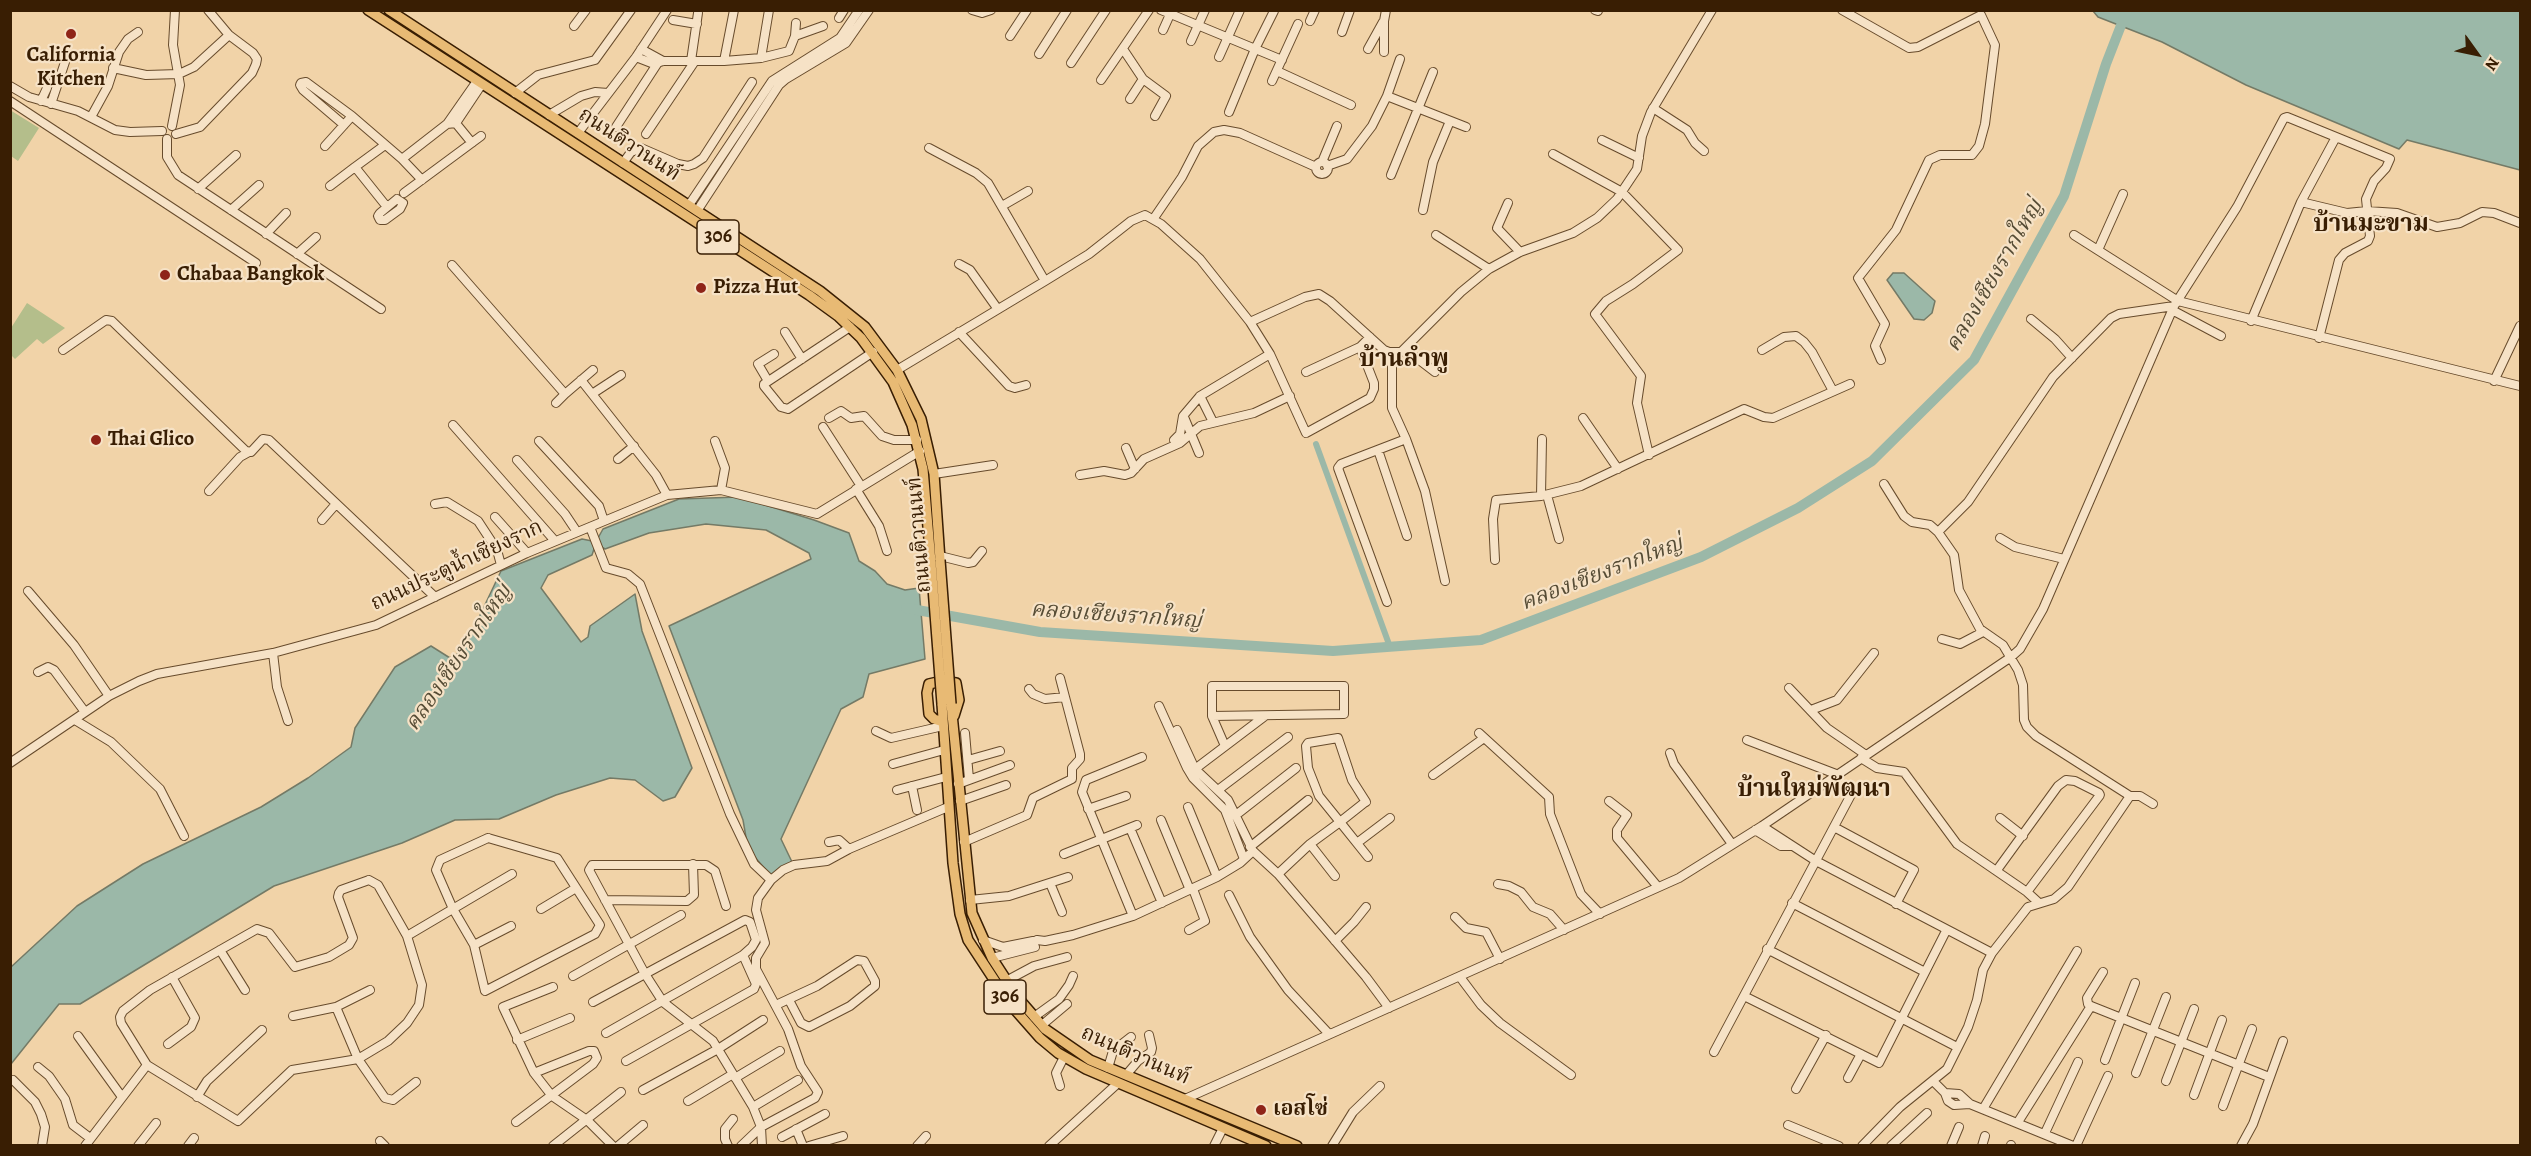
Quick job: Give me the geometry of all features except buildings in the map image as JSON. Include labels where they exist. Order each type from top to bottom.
[{"type":"main road","name":"ถนนติวานนท์","points":[[368,10],[802,291],[850,327],[873,352],[901,397],[920,451],[937,559]]},
{"type":"main road","name":"ถนนติวานนท์","points":[[388,10],[693,208],[851,314],[880,344],[897,370],[921,419],[934,474],[946,704],[944,750],[948,807],[957,893],[968,940],[996,985],[1024,1021],[1040,1038],[1064,1057],[1118,1084],[1266,1146]]},
{"type":"main road","points":[[463,72],[469,63]]},
{"type":"main road","points":[[480,82],[488,75]]},
{"type":"main road","points":[[942,681],[954,682],[958,690],[959,700],[946,723],[931,717],[927,700],[929,684],[942,681]]},
{"type":"main road","name":"ถนนติวานนท์","points":[[946,723],[958,784],[972,913],[992,958],[1006,981],[1034,1017],[1072,1049],[1108,1068],[1297,1146]]},
{"type":"street","points":[[175,10],[173,45],[179,74],[179,97],[172,126],[176,134]]},
{"type":"street","points":[[167,139],[200,127],[255,68],[257,59],[253,53],[229,35],[208,10]]},
{"type":"street","points":[[574,26],[586,10]]},
{"type":"street","points":[[515,93],[538,75],[595,60],[631,10]]},
{"type":"street","points":[[578,133],[636,57],[667,10]]},
{"type":"street","points":[[724,61],[734,10]]},
{"type":"street","points":[[761,58],[769,10]]},
{"type":"street","points":[[693,208],[772,81],[840,38],[859,10]]},
{"type":"street","points":[[693,208],[779,86],[786,79],[846,44],[869,10]]},
{"type":"street","points":[[972,10],[982,13],[991,10]]},
{"type":"street","points":[[1010,36],[1027,10]]},
{"type":"street","points":[[1039,54],[1067,10]]},
{"type":"street","points":[[1071,63],[1106,10]]},
{"type":"street","points":[[1101,80],[1149,10]]},
{"type":"street","points":[[1161,10],[1171,12],[1282,60]]},
{"type":"street","points":[[1191,41],[1205,10]]},
{"type":"street","points":[[1219,57],[1240,10]]},
{"type":"street","points":[[1310,21],[1315,10]]},
{"type":"street","points":[[1342,32],[1350,10]]},
{"type":"street","points":[[1384,52],[1386,10]]},
{"type":"street","points":[[1250,322],[1305,297],[1318,294],[1330,301],[1370,337],[1392,352],[1405,350],[1459,294],[1488,269],[1520,252],[1573,233],[1597,218],[1622,192],[1637,169],[1645,127],[1653,108],[1712,10]]},
{"type":"street","points":[[1842,10],[1909,48],[1918,47],[1981,15],[1995,45],[1985,124],[1979,146],[1972,155],[1940,155],[1929,160],[1896,230],[1858,278],[1885,324],[1875,346],[1881,360]]},
{"type":"street","points":[[1229,112],[1255,49],[1274,11]]},
{"type":"street","points":[[1163,30],[1171,12]]},
{"type":"street","points":[[646,134],[693,61],[698,13]]},
{"type":"street","points":[[673,20],[697,24]]},
{"type":"street","points":[[1368,49],[1384,21]]},
{"type":"street","points":[[636,57],[661,61],[724,61],[761,58],[789,51],[795,36],[796,23]]},
{"type":"street","points":[[1272,81],[1298,24]]},
{"type":"street","points":[[795,36],[823,26]]},
{"type":"street","points":[[90,117],[108,86],[122,46],[138,32]]},
{"type":"street","points":[[113,68],[146,75],[179,74],[201,61],[229,35]]},
{"type":"street","points":[[641,49],[661,61]]},
{"type":"street","points":[[1123,49],[1143,80],[1167,96],[1155,116]]},
{"type":"street","points":[[1154,218],[1182,177],[1198,146],[1214,132],[1224,130],[1240,133],[1322,165],[1341,163],[1352,154],[1372,126],[1387,96],[1400,59]]},
{"type":"street","points":[[616,127],[661,61]]},
{"type":"street","points":[[51,104],[65,62]]},
{"type":"street","points":[[1277,71],[1351,105]]},
{"type":"street","points":[[1391,175],[1433,72]]},
{"type":"street","points":[[41,101],[47,88],[44,74]]},
{"type":"street","points":[[1130,99],[1143,80]]},
{"type":"street","points":[[344,125],[303,90],[301,82],[306,82],[352,116],[402,159],[422,180]]},
{"type":"street","points":[[402,159],[451,121],[480,82]]},
{"type":"street","points":[[623,163],[631,152],[641,148],[678,164],[688,166],[694,164],[703,158],[752,82]]},
{"type":"street","points":[[10,86],[41,101],[78,111],[108,127],[122,131],[162,131]]},
{"type":"street","points":[[549,115],[581,96],[595,92],[608,93]]},
{"type":"street","points":[[1387,96],[1466,127]]},
{"type":"street","points":[[10,101],[256,263]]},
{"type":"street","points":[[1653,108],[1687,130],[1695,143],[1704,151]]},
{"type":"street","points":[[326,146],[352,116]]},
{"type":"street","points":[[1185,1099],[1679,878],[1759,828],[2020,649],[2034,627],[2175,306],[2237,207],[2284,118],[2288,117],[2390,159],[2369,190],[2366,199],[2370,236],[2368,241],[2345,253],[2339,260],[2319,338]]},
{"type":"street","points":[[451,121],[472,143]]},
{"type":"street","points":[[1423,210],[1433,162],[1450,121]]},
{"type":"street","points":[[162,131],[167,125],[172,126]]},
{"type":"street","points":[[1322,165],[1337,126]]},
{"type":"street","points":[[162,131],[163,136],[167,139]]},
{"type":"street","points":[[404,193],[482,136]]},
{"type":"street","points":[[2250,321],[2301,202],[2336,137]]},
{"type":"street","points":[[167,139],[166,149],[169,163],[178,175],[381,309]]},
{"type":"street","points":[[1602,140],[1639,158]]},
{"type":"street","points":[[330,186],[385,145]]},
{"type":"street","points":[[929,148],[976,173],[988,183],[1045,281]]},
{"type":"street","points":[[1553,154],[1622,192],[1678,250],[1633,284],[1605,301],[1595,314],[1641,376],[1637,403],[1649,455]]},
{"type":"street","points":[[198,189],[236,155]]},
{"type":"street","points":[[355,167],[387,207]]},
{"type":"street","points":[[231,210],[259,184]]},
{"type":"street","points":[[1002,206],[1028,191]]},
{"type":"street","points":[[2098,250],[2123,194]]},
{"type":"street","points":[[2301,202],[2347,213],[2367,211],[2397,213],[2437,227],[2460,223],[2482,212],[2494,213],[2520,223]]},
{"type":"street","points":[[1508,203],[1497,228],[1520,252]]},
{"type":"street","points":[[266,234],[286,213]]},
{"type":"street","points":[[897,370],[1089,254],[1131,221],[1145,215],[1154,218],[1200,259],[1250,322],[1270,354],[1306,433],[1364,402],[1374,389],[1374,383],[1360,347]]},
{"type":"street","points":[[1436,235],[1488,269]]},
{"type":"street","points":[[2074,236],[2098,250],[2221,336]]},
{"type":"street","points":[[297,254],[316,237]]},
{"type":"street","points":[[959,264],[973,273],[998,308]]},
{"type":"street","points":[[452,266],[565,394]]},
{"type":"street","points":[[1938,532],[1968,502],[2042,391],[2114,315],[2175,306],[2250,321],[2520,386]]},
{"type":"street","points":[[2031,319],[2055,339],[2072,358]]},
{"type":"street","points":[[63,350],[106,320],[112,321],[249,452]]},
{"type":"street","points":[[850,327],[768,381],[764,386],[781,407],[788,409],[873,352]]},
{"type":"street","points":[[2494,381],[2520,327]]},
{"type":"street","points":[[785,332],[802,359]]},
{"type":"street","points":[[959,332],[1009,386],[1015,388],[1026,385]]},
{"type":"street","points":[[1762,350],[1784,337],[1796,336],[1812,352],[1833,391]]},
{"type":"street","points":[[1306,372],[1360,347],[1370,337]]},
{"type":"street","points":[[1405,350],[1435,372]]},
{"type":"street","points":[[1392,352],[1392,408],[1425,491],[1445,581]]},
{"type":"street","points":[[768,381],[758,364],[774,354]]},
{"type":"street","points":[[1174,440],[1180,434],[1183,416],[1200,396],[1270,354]]},
{"type":"street","points":[[556,403],[593,370]]},
{"type":"street","points":[[592,394],[621,375]]},
{"type":"street","points":[[581,380],[656,475],[667,495]]},
{"type":"street","points":[[1495,560],[1495,501],[1544,495],[1581,486],[1744,409],[1773,418],[1850,384]]},
{"type":"street","points":[[1200,396],[1213,422]]},
{"type":"street","points":[[1080,475],[1104,471],[1125,475],[1135,469],[1144,459],[1180,443],[1200,426],[1254,413],[1290,396]]},
{"type":"street","points":[[829,418],[841,411],[851,418],[864,416],[882,436],[894,440],[917,440]]},
{"type":"street","points":[[1183,416],[1199,453]]},
{"type":"street","points":[[1583,418],[1618,469]]},
{"type":"street","points":[[453,425],[555,541]]},
{"type":"street","points":[[823,427],[879,526],[887,551]]},
{"type":"street","points":[[209,491],[240,457],[263,439],[267,439],[435,597]]},
{"type":"street","points":[[1387,602],[1338,468],[1341,464],[1406,439]]},
{"type":"street","points":[[1542,439],[1544,495],[1559,539]]},
{"type":"street","points":[[539,441],[599,506],[604,521]]},
{"type":"street","points":[[715,441],[725,468],[721,490]]},
{"type":"street","points":[[618,459],[634,446]]},
{"type":"street","points":[[1126,448],[1135,469]]},
{"type":"street","points":[[1378,450],[1407,536]]},
{"type":"street","name":"ถนนประตูน้ำเชียงราก","points":[[10,763],[85,711],[110,696],[157,674],[273,653],[376,625],[526,553],[667,495],[721,490],[754,496],[812,514],[824,510],[920,451]]},
{"type":"street","points":[[517,460],[565,514],[577,532]]},
{"type":"street","points":[[934,474],[993,465]]},
{"type":"street","points":[[1884,484],[1904,516],[1912,522],[1930,525],[1938,532],[1954,555],[1959,590],[1983,632],[2003,645],[2018,670],[2023,685],[2024,720],[2028,727],[2036,736],[2130,796],[2140,796],[2153,804]]},
{"type":"street","points":[[435,504],[447,502],[478,521],[497,550],[501,565]]},
{"type":"street","points":[[322,520],[336,504]]},
{"type":"street","points":[[495,517],[526,553]]},
{"type":"street","points":[[591,526],[606,568],[628,574],[640,584],[730,814],[754,864],[771,879]]},
{"type":"street","points":[[2000,538],[2015,547],[2064,559]]},
{"type":"street","points":[[937,559],[968,563],[982,551]]},
{"type":"street","points":[[28,591],[74,645],[110,696]]},
{"type":"street","points":[[1942,639],[1960,645],[1983,632]]},
{"type":"street","points":[[273,653],[277,687],[288,721]]},
{"type":"street","points":[[1811,710],[1837,699],[1874,653]]},
{"type":"street","points":[[38,672],[48,667],[54,670],[85,711]]},
{"type":"street","points":[[964,842],[1027,815],[1032,798],[1072,779],[1072,768],[1080,759],[1080,754],[1060,678]]},
{"type":"street","points":[[1212,716],[1344,714],[1344,686],[1212,686],[1212,716],[1225,746]]},
{"type":"street","points":[[1790,688],[1827,728],[1877,768],[1904,772],[1957,843],[2027,892],[2038,903]]},
{"type":"street","points":[[1029,689],[1038,697],[1046,699],[1065,697]]},
{"type":"street","points":[[1159,706],[1190,773],[1225,810],[1244,859]]},
{"type":"street","points":[[1195,769],[1266,715]]},
{"type":"street","points":[[75,720],[111,742],[160,789],[184,836]]},
{"type":"street","points":[[876,731],[891,738],[946,723]]},
{"type":"street","points":[[1178,730],[1195,769],[1228,800],[1252,849],[1278,874],[1389,1008]]},
{"type":"street","points":[[966,733],[969,779]]},
{"type":"street","points":[[1433,775],[1482,736],[1549,797],[1550,814],[1581,894],[1600,914]]},
{"type":"street","points":[[1218,790],[1288,737]]},
{"type":"street","points":[[1278,874],[1310,844],[1340,822],[1364,803],[1365,800],[1352,780],[1338,738],[1308,743],[1306,746],[1308,768],[1319,796],[1340,822],[1357,843],[1368,857]]},
{"type":"street","points":[[1747,740],[1836,774]]},
{"type":"street","points":[[893,764],[944,750]]},
{"type":"street","points":[[968,760],[1000,751]]},
{"type":"street","points":[[1670,753],[1674,764],[1732,844]]},
{"type":"street","points":[[1133,916],[1082,792],[1086,780],[1142,757]]},
{"type":"street","points":[[958,784],[1010,765]]},
{"type":"street","points":[[1236,815],[1296,768]]},
{"type":"street","points":[[897,790],[946,777]]},
{"type":"street","points":[[1996,870],[2058,786],[2067,780],[2075,781],[2100,794],[2027,892]]},
{"type":"street","points":[[960,801],[1006,785]]},
{"type":"street","points":[[912,786],[917,810]]},
{"type":"street","points":[[1714,1052],[1853,791]]},
{"type":"street","points":[[1089,809],[1126,796]]},
{"type":"street","points":[[1862,1146],[1900,1107],[1947,1069],[1968,1027],[1977,1000],[1983,970],[1992,953],[2028,908],[2054,899],[2068,887],[2130,796]]},
{"type":"street","points":[[992,958],[1133,916],[1217,877],[1244,859],[1252,849],[1308,800]]},
{"type":"street","points":[[1609,801],[1627,815],[1617,830],[1617,838],[1658,887]]},
{"type":"street","points":[[741,1146],[761,1127],[815,1098],[818,1092],[801,1066],[776,1005],[755,963],[765,943],[756,910],[758,898],[771,879],[794,865],[827,861],[849,849],[948,807]]},
{"type":"street","points":[[1188,807],[1217,877]]},
{"type":"street","points":[[1357,843],[1390,818]]},
{"type":"street","points":[[2000,818],[2023,836]]},
{"type":"street","points":[[1161,820],[1205,921],[1189,930]]},
{"type":"street","points":[[1064,854],[1133,826],[1162,903]]},
{"type":"street","points":[[1834,827],[1914,870],[1896,904]]},
{"type":"street","points":[[1759,828],[1781,846],[1791,846],[1946,931],[1992,953]]},
{"type":"street","points":[[488,838],[557,858],[600,925],[595,934],[485,991],[474,945],[453,909],[436,870],[437,865],[440,860],[488,838]]},
{"type":"street","points":[[829,842],[839,840],[849,849]]},
{"type":"street","points":[[1310,844],[1335,876]]},
{"type":"street","points":[[605,900],[687,901],[694,895],[693,864]]},
{"type":"street","points":[[726,906],[715,871],[706,865],[592,865],[589,870],[645,974],[663,1002],[713,1041],[753,1107],[761,1127],[762,1146]]},
{"type":"street","points":[[407,936],[512,874]]},
{"type":"street","points":[[970,900],[1009,896],[1068,877]]},
{"type":"street","points":[[369,880],[378,885],[407,936],[422,985],[419,1005],[407,1023],[388,1041],[356,1056],[292,1070],[238,1121],[147,1065],[121,1023],[120,1017],[123,1011],[150,990],[257,929],[269,933],[295,967],[328,957],[349,945],[353,938],[338,897],[339,893],[341,890],[369,880]]},
{"type":"street","points":[[1050,883],[1062,912]]},
{"type":"street","points":[[1498,884],[1521,892],[1533,908],[1550,914],[1564,930]]},
{"type":"street","points":[[542,909],[576,888]]},
{"type":"street","points":[[1228,895],[1250,936],[1288,990],[1329,1034]]},
{"type":"street","points":[[1792,903],[1925,972]]},
{"type":"street","points":[[1335,941],[1366,907]]},
{"type":"street","points":[[573,976],[681,915]]},
{"type":"street","points":[[1455,917],[1466,928],[1486,932],[1500,959]]},
{"type":"street","points":[[593,1002],[747,920],[756,940],[742,955],[606,1033]]},
{"type":"street","points":[[474,945],[511,926]]},
{"type":"street","points":[[1744,996],[1879,1063],[1946,931]]},
{"type":"street","points":[[983,940],[1003,948],[1021,948]]},
{"type":"street","points":[[1767,949],[1901,1020],[1958,1047]]},
{"type":"street","points":[[220,950],[245,990]]},
{"type":"street","points":[[1983,1109],[2077,951]]},
{"type":"street","points":[[626,1061],[756,987],[742,955]]},
{"type":"street","points":[[1006,981],[1034,966],[1067,957]]},
{"type":"street","points":[[776,1005],[817,986],[857,960],[864,961],[875,981],[875,986],[850,1006],[809,1027],[801,1023],[789,1000]]},
{"type":"street","points":[[2103,972],[2087,998],[2091,1006],[2121,1020],[2269,1077]]},
{"type":"street","points":[[1034,1017],[1059,999],[1073,976]]},
{"type":"street","points":[[168,1044],[191,1027],[195,1018],[172,977]]},
{"type":"street","points":[[1460,977],[1481,1005],[1500,1023],[1570,1075]]},
{"type":"street","points":[[2105,1060],[2135,983]]},
{"type":"street","points":[[554,987],[503,1007],[534,1073],[552,1096],[587,1120],[613,1146]]},
{"type":"street","points":[[293,1016],[338,1011],[370,990]]},
{"type":"street","points":[[2136,1073],[2166,997]]},
{"type":"street","points":[[1042,1025],[1067,1004]]},
{"type":"street","points":[[2018,1122],[2091,1006]]},
{"type":"street","points":[[2166,1081],[2194,1009]]},
{"type":"street","points":[[338,1011],[356,1056],[389,1100],[393,1100],[416,1082]]},
{"type":"street","points":[[517,1040],[570,1018]]},
{"type":"street","points":[[643,1090],[718,1049],[763,1020]]},
{"type":"street","points":[[2194,1095],[2222,1020]]},
{"type":"street","points":[[2223,1106],[2252,1029]]},
{"type":"street","points":[[197,1097],[207,1081],[262,1030]]},
{"type":"street","points":[[1126,1075],[1138,1061],[1151,1052],[1149,1035]]},
{"type":"street","points":[[1796,1089],[1826,1035]]},
{"type":"street","points":[[78,1036],[124,1094]]},
{"type":"street","points":[[1108,1068],[1113,1051],[1131,1037]]},
{"type":"street","points":[[2241,1146],[2253,1124],[2283,1041]]},
{"type":"street","points":[[516,1122],[596,1061],[594,1052],[589,1051],[534,1073]]},
{"type":"street","points":[[688,1101],[780,1051]]},
{"type":"street","points":[[1848,1078],[1861,1054]]},
{"type":"street","points":[[1060,1086],[1056,1073],[1064,1057]]},
{"type":"street","points":[[2045,1133],[2078,1062]]},
{"type":"street","points":[[85,1146],[147,1065]]},
{"type":"street","points":[[38,1067],[49,1076],[61,1093],[73,1125],[90,1138]]},
{"type":"street","points":[[1933,1081],[1945,1093],[1948,1101],[1954,1105],[1970,1104],[2074,1146],[2108,1076]]},
{"type":"street","points":[[13,1080],[35,1102],[41,1114],[45,1127],[42,1146]]},
{"type":"street","points":[[753,1107],[798,1080]]},
{"type":"street","points":[[1049,1146],[1118,1084]]},
{"type":"street","points":[[1332,1146],[1353,1112],[1380,1086]]},
{"type":"street","points":[[553,1146],[621,1092]]},
{"type":"street","points":[[1891,1146],[1927,1113]]},
{"type":"street","points":[[782,1137],[825,1114]]},
{"type":"street","points":[[728,1146],[725,1129],[733,1119]]},
{"type":"street","points":[[138,1146],[156,1123]]},
{"type":"street","points":[[618,1146],[643,1125]]},
{"type":"street","points":[[1788,1125],[1839,1146]]},
{"type":"street","points":[[1951,1146],[1959,1127]]},
{"type":"street","points":[[1214,1146],[1223,1128]]},
{"type":"street","points":[[796,1129],[802,1146]]},
{"type":"street","points":[[809,1146],[843,1136]]},
{"type":"street","points":[[917,1146],[926,1136]]},
{"type":"street","points":[[1982,1146],[1985,1136]]},
{"type":"street","points":[[188,1146],[194,1138]]},
{"type":"green space","points":[[10,110],[39,128],[18,161],[11,156]]},
{"type":"green space","points":[[27,303],[65,328],[43,344],[37,339],[15,359],[11,355],[11,328]]},
{"type":"water","points":[[2093,11],[2520,11],[2520,170],[2407,140],[2399,149],[2246,85],[2162,42],[2098,17]]},
{"type":"water","points":[[1893,273],[1904,273],[1935,301],[1932,313],[1924,320],[1914,319],[1887,280]]},
{"type":"water","points":[[739,497],[849,533],[859,561],[875,571],[887,584],[905,590],[919,588],[925,659],[869,674],[863,697],[841,709],[781,839],[793,864],[771,876],[748,849],[743,820],[669,626],[811,559],[809,553],[766,530],[706,524],[649,533],[605,549],[600,546],[594,549],[592,555],[548,575],[541,588],[581,642],[588,637],[590,626],[635,594],[642,631],[692,768],[675,797],[663,801],[635,780],[610,778],[556,795],[499,819],[455,820],[402,843],[274,886],[80,1004],[59,1004],[11,1064],[11,967],[77,906],[143,864],[261,807],[308,778],[351,747],[355,728],[395,667],[431,646],[450,658],[463,651],[501,571],[582,539],[592,541],[598,538],[603,529],[679,499]]},
{"type":"waterway","name":"คลองเชียงรากใหญ่","points":[[906,608],[1040,632],[1333,651],[1481,640],[1701,557],[1798,508],[1872,461],[1974,360],[2064,196],[2106,64],[2127,10]]},
{"type":"waterway","points":[[1316,444],[1390,647]]},
{"type":"place","name":"California Kitchen","points":[[71,34]]},
{"type":"place","name":"Chabaa Bangkok","points":[[165,275]]},
{"type":"place","name":"Pizza Hut","points":[[701,288]]},
{"type":"place","name":"Thai Glico","points":[[96,440]]},
{"type":"place","name":"เอสโซ่","points":[[1261,1110]]},
{"type":"district","name":"บ้านมะขาม","points":[[2371,225]]},
{"type":"district","name":"บ้านลำพู","points":[[1404,360]]},
{"type":"district","name":"บ้านใหม่พัฒนา","points":[[1814,790]]}]
